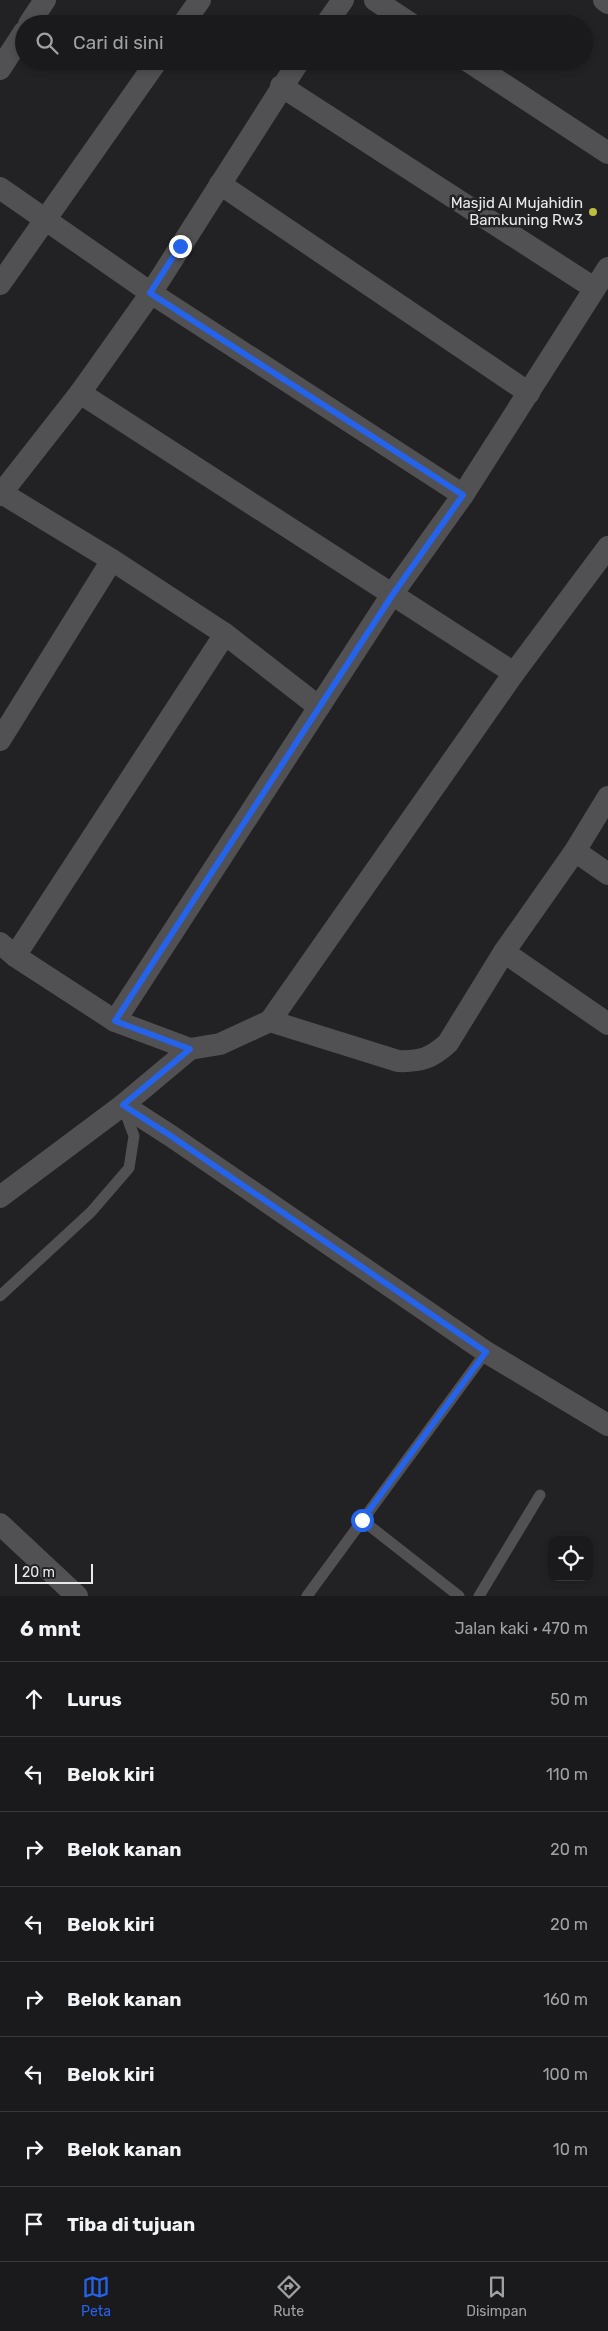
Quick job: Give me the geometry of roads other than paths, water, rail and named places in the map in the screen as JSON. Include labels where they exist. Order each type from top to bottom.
[{"type":"street","points":[[35,15],[45,0]]},
{"type":"street","points":[[189,15],[200,0]]},
{"type":"street","points":[[332,15],[343,0]]},
{"type":"street","points":[[374,0],[397,15]]},
{"type":"street","points":[[604,0],[608,3]]},
{"type":"street","points":[[0,69],[15,46]]},
{"type":"street","points":[[0,284],[151,70]]},
{"type":"street","points":[[293,70],[150,293],[80,393],[0,493],[112,560],[224,634],[319,707]]},
{"type":"street","points":[[482,70],[608,153]]},
{"type":"street","points":[[281,86],[594,288]]},
{"type":"street","points":[[220,184],[529,393]]},
{"type":"street","points":[[0,188],[150,293],[463,495]]},
{"type":"street","points":[[115,1021],[393,594],[463,495],[608,268]]},
{"type":"street","points":[[80,393],[514,673]]},
{"type":"street","points":[[224,634],[7,949],[115,1021],[190,1049],[220,1044],[270,1021],[514,673],[608,547]]},
{"type":"street","points":[[0,740],[112,560]]},
{"type":"street","points":[[270,1021],[398,1061],[418,1062],[436,1055],[448,1044],[504,952],[575,851],[608,797]]},
{"type":"street","points":[[575,851],[608,874]]},
{"type":"street","points":[[504,952],[608,1024]]},
{"type":"street","points":[[0,1197],[123,1105],[190,1049]]},
{"type":"street","points":[[123,1105],[486,1352],[608,1425]]},
{"type":"street","points":[[0,1524],[77,1596]]},
{"type":"lane","points":[[0,1296],[90,1212],[129,1168],[134,1136],[123,1105]]},
{"type":"lane","points":[[307,1596],[486,1352]]},
{"type":"lane","points":[[479,1596],[540,1496]]},
{"type":"lane","points":[[362,1520],[459,1596]]},
{"type":"place","name":"Masjid Al Mujahidin Bamkuning Rw3","points":[[593,212]]}]
